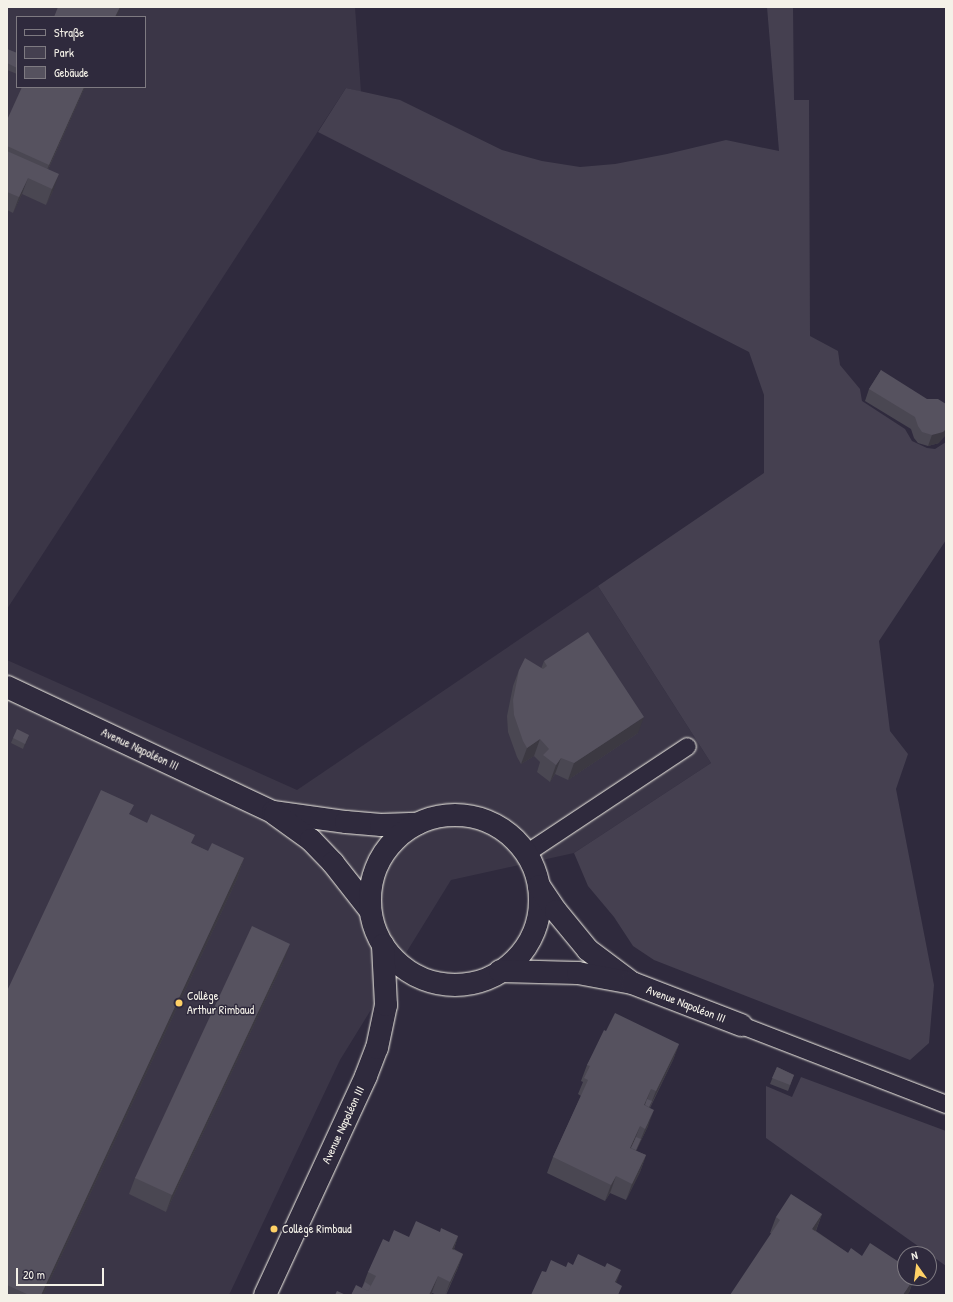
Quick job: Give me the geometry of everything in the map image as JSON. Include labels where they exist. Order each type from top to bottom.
[{"type":"street","name":"Avenue Napoléon III","points":[[7,687],[273,812],[311,840],[333,863],[370,910]]},
{"type":"street","name":"Avenue Napoléon III","points":[[273,812],[346,822],[381,825],[417,824]]},
{"type":"street","points":[[443,815],[470,816],[496,825],[518,842],[526,853],[534,869],[539,886],[539,909],[534,932],[520,954],[500,971],[474,982],[454,984],[433,982],[409,972],[399,964],[383,945],[372,922],[370,910],[371,886],[378,862],[394,840],[417,824],[443,815]]},
{"type":"street","name":"Avenue Napoléon III","points":[[539,886],[556,911],[588,950],[632,983]]},
{"type":"street","name":"Avenue Napoléon III","points":[[265,1295],[366,1076],[377,1048],[386,1005],[383,945]]},
{"type":"street","name":"Avenue Napoléon III","points":[[500,971],[578,973],[632,983],[741,1025]]},
{"type":"lane","points":[[526,853],[687,746]]},
{"type":"lane","points":[[741,1025],[946,1104]]},
{"type":"shaded area","points":[[7,7],[355,7],[361,92],[346,88],[7,609]]},
{"type":"shaded area","points":[[598,586],[711,763],[574,853],[451,880],[340,1060],[229,1295],[7,1295],[7,660],[297,790]]},
{"type":"green space","points":[[767,7],[793,7],[794,100],[809,100],[810,336],[838,351],[840,365],[860,389],[862,401],[905,429],[912,441],[927,448],[935,449],[946,442],[946,540],[879,641],[890,731],[908,754],[896,789],[934,985],[929,1043],[910,1060],[654,960],[633,946],[614,917],[588,886],[574,853],[711,763],[598,586],[764,473],[764,395],[749,352],[318,132],[346,88],[400,100],[502,150],[542,161],[580,167],[615,164],[667,154],[726,140],[779,151]]},
{"type":"green space","points":[[801,1077],[946,1131],[946,1266],[937,1260],[937,1246],[918,1246],[766,1138],[766,1086],[792,1097]]},
{"type":"building","points":[[58,7],[120,7],[116,16],[54,16]]},
{"type":"building","points":[[7,49],[16,53],[16,68],[7,63]]},
{"type":"building","points":[[22,88],[84,88],[49,165],[7,146],[7,120]]},
{"type":"building","points":[[7,151],[59,174],[52,189],[28,178],[19,197],[7,192]]},
{"type":"building","points":[[881,370],[927,399],[938,399],[946,404],[946,429],[943,432],[932,435],[922,432],[915,417],[869,389]]},
{"type":"building","points":[[588,632],[644,717],[574,763],[561,758],[556,765],[543,755],[549,749],[540,739],[527,748],[523,741],[514,715],[513,700],[519,670],[525,658],[543,669],[547,666],[544,661]]},
{"type":"building","points":[[17,729],[29,735],[25,744],[13,738]]},
{"type":"building","points":[[101,790],[134,805],[129,814],[147,823],[151,814],[195,835],[191,843],[208,851],[212,843],[244,858],[41,1295],[29,1295],[7,1285],[7,991]]},
{"type":"building","points":[[252,926],[290,944],[172,1195],[135,1178]]},
{"type":"building","points":[[615,1013],[679,1044],[656,1091],[651,1089],[644,1105],[654,1110],[645,1129],[640,1126],[630,1148],[646,1155],[632,1184],[616,1176],[611,1185],[553,1157],[588,1080],[584,1078],[590,1066],[587,1065],[604,1030],[606,1031]]},
{"type":"building","points":[[777,1067],[794,1075],[790,1085],[772,1078]]},
{"type":"building","points":[[647,1099],[652,1101],[649,1107],[645,1105]]},
{"type":"building","points":[[636,1137],[641,1139],[636,1150],[631,1148]]},
{"type":"building","points":[[791,1194],[822,1214],[812,1229],[848,1253],[851,1248],[862,1256],[870,1243],[897,1261],[897,1286],[909,1286],[903,1295],[730,1295],[780,1220],[776,1217]]},
{"type":"building","points":[[416,1221],[440,1232],[441,1228],[458,1236],[452,1249],[463,1254],[450,1282],[438,1276],[429,1295],[351,1295],[356,1285],[368,1291],[376,1276],[368,1272],[383,1239],[389,1242],[394,1230],[409,1237]]},
{"type":"building","points":[[578,1254],[605,1267],[607,1263],[621,1270],[615,1282],[622,1286],[618,1295],[531,1295],[542,1271],[546,1272],[551,1260],[566,1267],[568,1262],[573,1265]]},
{"type":"building","points":[[365,1282],[371,1286],[368,1291],[362,1288]]},
{"type":"building","points":[[337,1291],[346,1295],[335,1295]]},
{"type":"place","name":"Collège Arthur Rimbaud","points":[[179,1003]]},
{"type":"place","name":"Collège Rimbaud","points":[[274,1229]]}]
